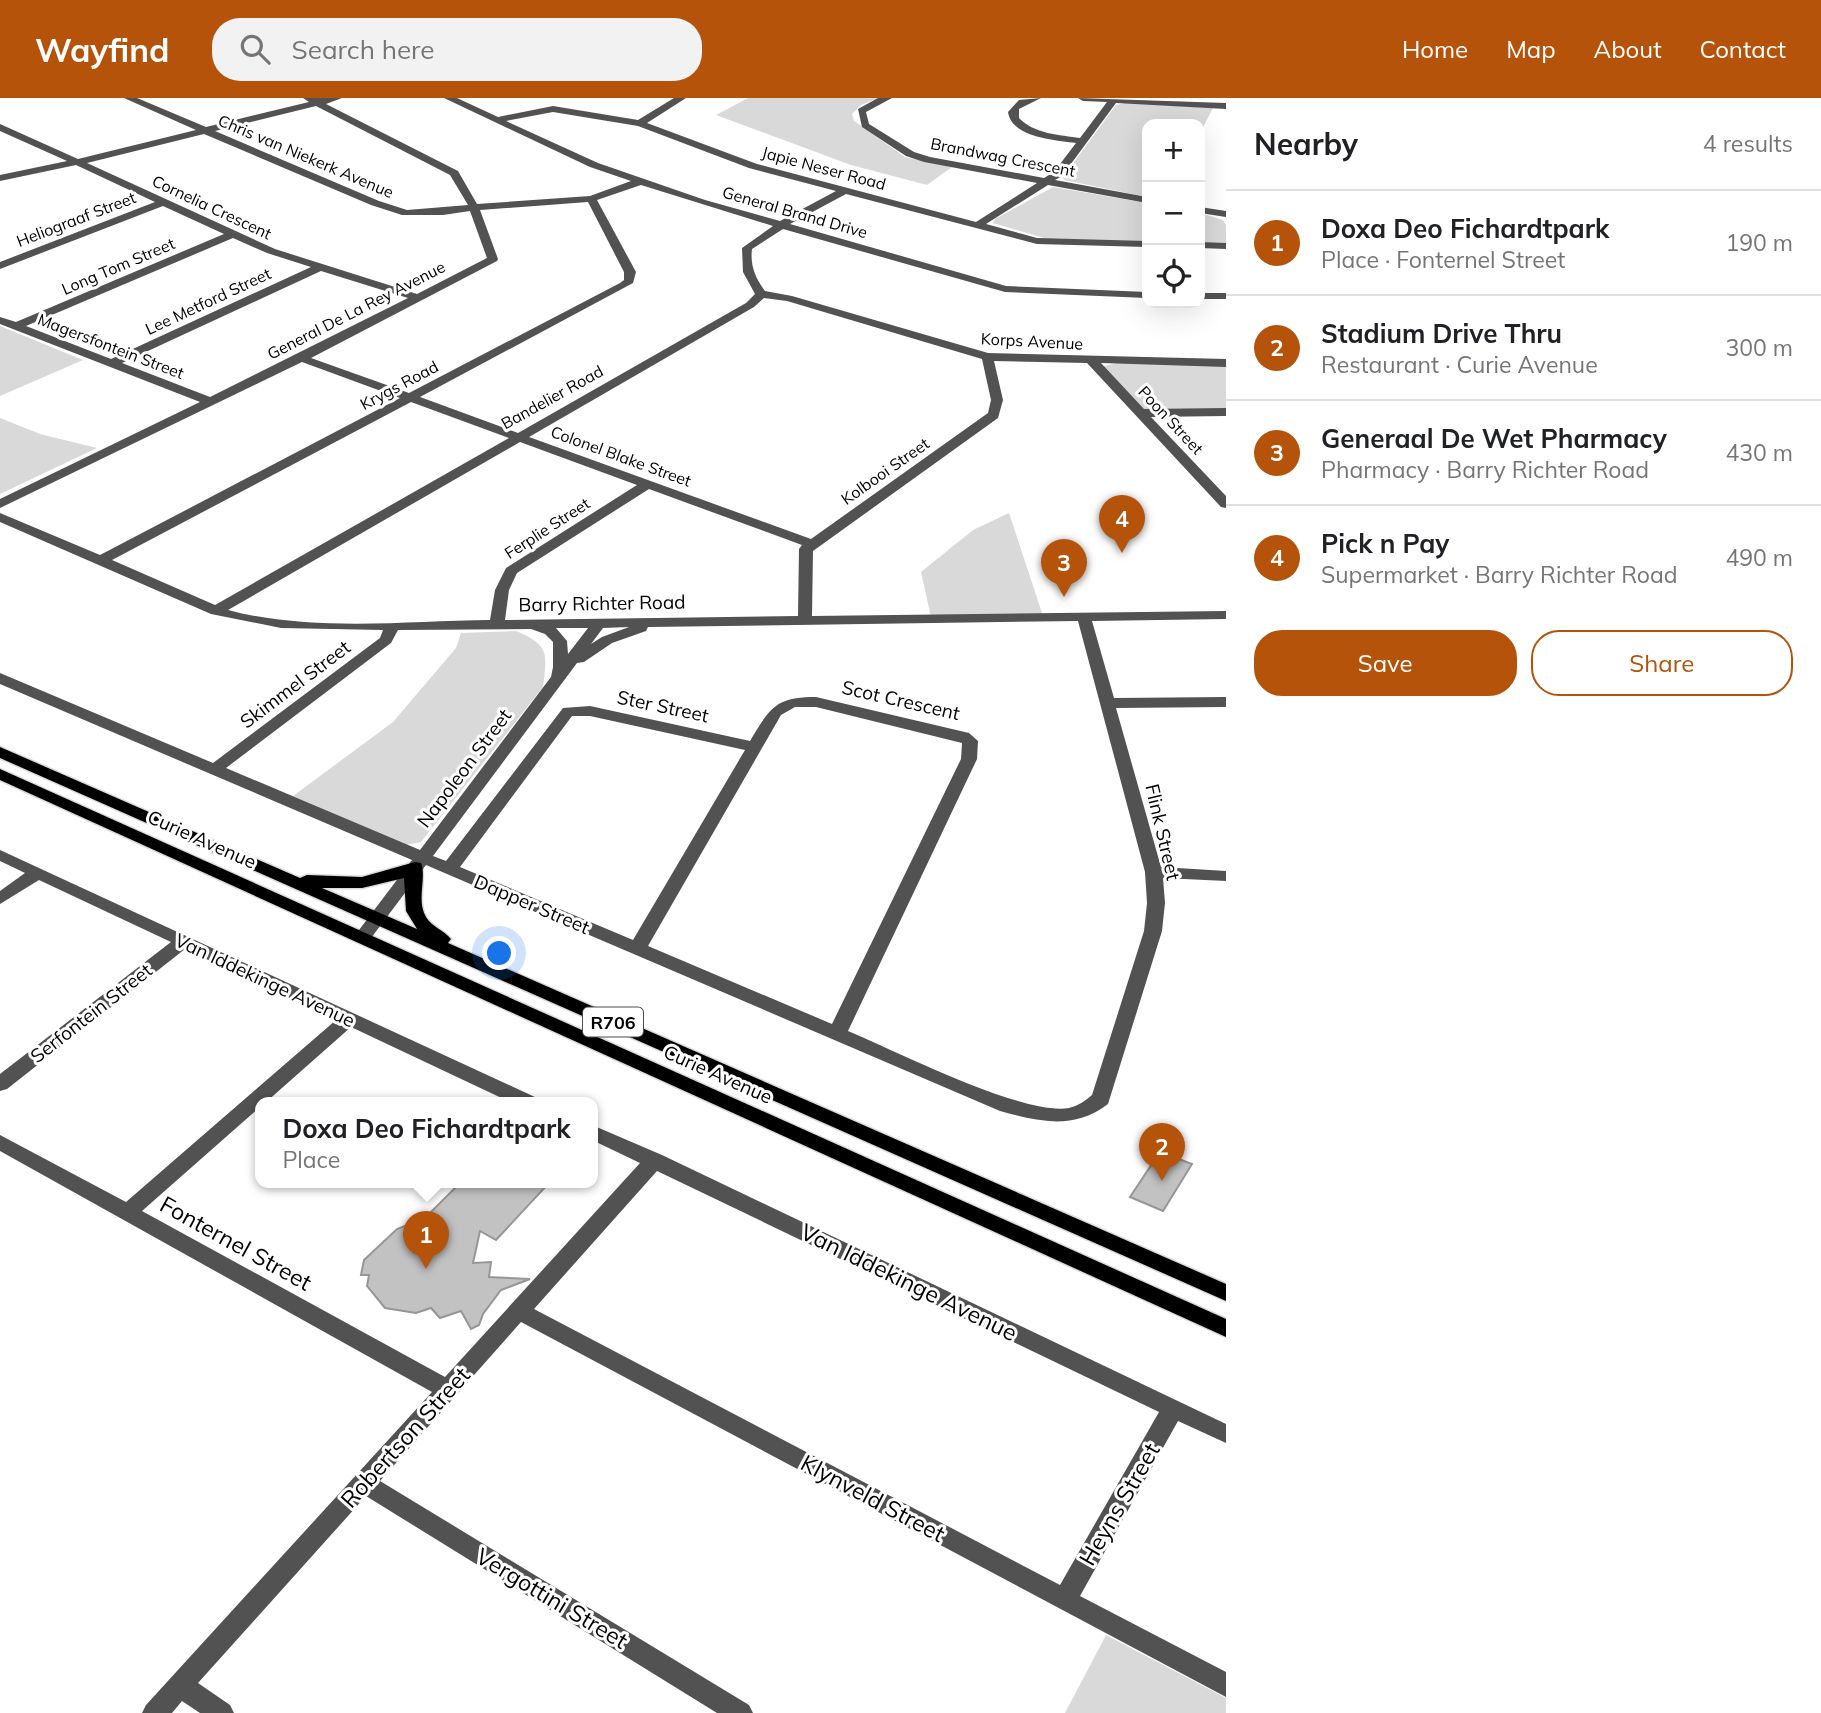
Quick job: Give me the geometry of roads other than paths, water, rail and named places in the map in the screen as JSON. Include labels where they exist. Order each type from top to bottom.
[{"type":"main road","name":"Curie Avenue","points":[[0,752],[1226,1293]]},
{"type":"main road","name":"Curie Avenue","points":[[0,774],[1226,1328]]},
{"type":"main road","points":[[247,861],[306,880],[337,885],[379,881],[417,865]]},
{"type":"main road","points":[[417,865],[412,903],[417,920],[435,935],[504,975]]},
{"type":"street","name":"Chris van Niekerk Avenue","points":[[129,98],[399,211],[424,214],[474,207],[591,199],[642,181]]},
{"type":"street","points":[[0,178],[205,131],[313,101],[337,98]]},
{"type":"street","name":"General Brand Drive","points":[[449,98],[594,164],[642,181],[781,225],[1005,289],[1038,293],[1142,295]]},
{"type":"street","points":[[640,123],[681,98]]},
{"type":"street","name":"Brandwag Crescent","points":[[887,98],[864,108],[861,111],[862,120],[910,154],[1142,199]]},
{"type":"street","points":[[1036,98],[1019,103],[1013,111],[1013,120],[1017,124],[1037,133],[1082,141]]},
{"type":"street","points":[[1083,98],[1226,106]]},
{"type":"street","points":[[978,225],[1058,174],[1114,99]]},
{"type":"street","name":"General De La Rey Avenue","points":[[0,504],[301,358],[492,260],[474,207],[451,171],[313,101]]},
{"type":"street","name":"Japie Neser Road","points":[[498,120],[553,109],[640,123],[732,159],[1046,242],[1142,244]]},
{"type":"street","name":"Cornelia Crescent","points":[[0,127],[232,234],[318,268],[418,298]]},
{"type":"street","points":[[761,294],[748,270],[746,250],[781,225],[845,190]]},
{"type":"street","name":"Krygs Road","points":[[102,560],[628,282],[630,272],[591,199]]},
{"type":"street","name":"Heliograaf Street","points":[[0,266],[163,202]]},
{"type":"street","points":[[1205,210],[1226,214]]},
{"type":"street","name":"Long Tom Street","points":[[17,327],[232,234]]},
{"type":"street","points":[[1205,245],[1226,246]]},
{"type":"street","name":"Lee Metford Street","points":[[112,363],[318,268]]},
{"type":"street","name":"Korps Avenue","points":[[761,294],[788,298],[987,357],[1226,363]]},
{"type":"street","name":"Bandelier Road","points":[[216,611],[733,316],[761,294]]},
{"type":"street","points":[[1205,296],[1226,296]]},
{"type":"street","name":"Magersfontein Street","points":[[0,320],[211,402]]},
{"type":"street","name":"Kolbooi Street","points":[[811,544],[994,415],[997,400],[987,357]]},
{"type":"street","name":"Colonel Blake Street","points":[[301,358],[811,544]]},
{"type":"street","name":"Poon Street","points":[[1091,359],[1226,504]]},
{"type":"street","points":[[1140,413],[1226,412]]},
{"type":"street","name":"Ferplie Street","points":[[498,623],[502,590],[511,572],[648,484]]},
{"type":"street","name":"Barry Richter Road","points":[[0,517],[216,611],[238,618],[276,624],[391,626],[1226,615]]},
{"type":"street","points":[[804,620],[805,553],[811,544]]},
{"type":"street","name":"Flink Street","points":[[1068,1116],[1088,1111],[1101,1099],[1157,918],[1154,872],[1084,618]]},
{"type":"street","name":"Napoleon Street","points":[[362,938],[600,622]]},
{"type":"street","points":[[564,671],[607,640],[635,629],[672,622]]},
{"type":"street","points":[[528,623],[550,631],[560,641],[561,667],[553,685]]},
{"type":"street","name":"Skimmel Street","points":[[215,769],[386,640],[391,626]]},
{"type":"street","name":"Dapper Street","points":[[0,678],[215,769],[417,865],[449,869],[1007,1106],[1044,1115],[1068,1116]]},
{"type":"street","name":"Scot Crescent","points":[[637,949],[754,747],[782,705],[802,701],[951,732],[970,741],[970,758],[837,1034]]},
{"type":"street","points":[[1107,703],[1226,702]]},
{"type":"street","name":"Ster Street","points":[[449,869],[564,713],[574,710],[590,712],[754,747]]},
{"type":"street","name":"Van Iddekinge Avenue","points":[[0,855],[517,1097]]},
{"type":"street","points":[[1154,872],[1226,876]]},
{"type":"street","points":[[0,899],[37,873]]},
{"type":"street","name":"Serfontein Street","points":[[0,1084],[182,942]]},
{"type":"street","points":[[258,1097],[348,1018]]},
{"type":"street","points":[[127,1213],[255,1100]]},
{"type":"street","name":"Van Iddekinge Avenue","points":[[598,1135],[1226,1434]]},
{"type":"street","name":"Fonternel Street","points":[[0,1142],[447,1390]]},
{"type":"street","name":"Robertson Street","points":[[155,1713],[654,1160]]},
{"type":"street","name":"Klynveld Street","points":[[519,1311],[1226,1685]]},
{"type":"street","name":"Heyns Street","points":[[1065,1600],[1173,1409]]},
{"type":"street","name":"Vergottini Street","points":[[364,1483],[740,1713]]},
{"type":"street","points":[[180,1685],[221,1713]]},
{"type":"place","name":"Pick n Pay","points":[[1122,553]]},
{"type":"place","name":"Generaal De Wet Pharmacy","points":[[1064,597]]},
{"type":"place","name":"Stadium Drive Thru","points":[[1162,1181]]},
{"type":"place","name":"Doxa Deo Fichardtpark","points":[[426,1269]]}]
